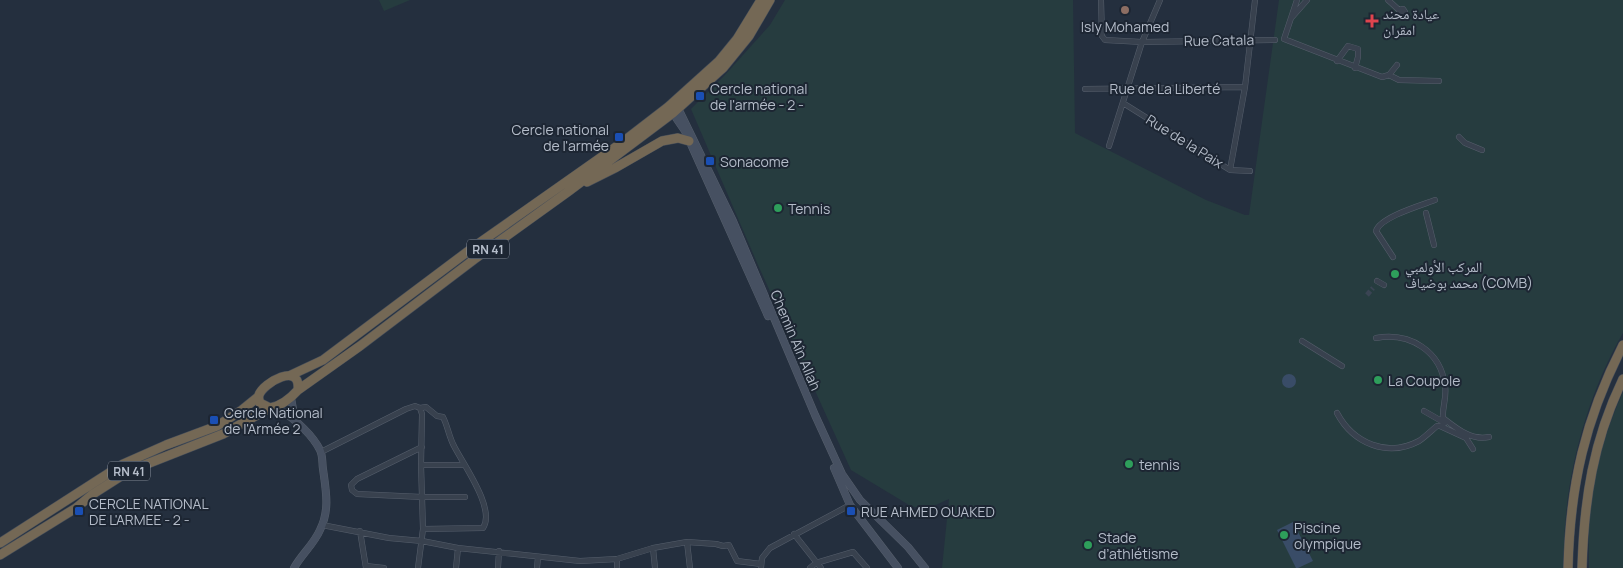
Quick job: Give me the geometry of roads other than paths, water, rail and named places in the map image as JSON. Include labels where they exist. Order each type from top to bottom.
[{"type":"highway","name":"RN 41","points":[[291,376],[322,360],[475,246],[674,107],[719,61],[737,39],[761,0]]},
{"type":"highway","name":"RN 41","points":[[298,390],[569,191],[723,68],[749,36],[770,0]]},
{"type":"highway","points":[[569,191],[615,168],[662,141],[678,138],[689,141]]},
{"type":"highway","points":[[1568,568],[1571,512],[1580,456],[1604,384],[1623,345]]},
{"type":"highway","points":[[291,376],[297,380],[298,390],[290,398],[273,408],[262,406],[258,397],[282,377],[291,376]]},
{"type":"highway","points":[[1582,568],[1584,516],[1593,462],[1605,420],[1623,379]]},
{"type":"highway","name":"RN 41","points":[[0,543],[123,464],[216,426],[242,410],[258,397]]},
{"type":"highway","name":"RN 41","points":[[0,555],[76,508],[93,494],[124,474],[149,462],[223,434],[273,408]]},
{"type":"main road","name":"Chemin Aîn Allah","points":[[674,107],[850,505],[898,568]]},
{"type":"main road","name":"Chemin Aîn Allah","points":[[674,107],[733,221],[814,415],[842,474],[860,500],[908,547],[925,568]]},
{"type":"main road","points":[[290,398],[296,420]]},
{"type":"main road","points":[[273,408],[296,420],[321,452],[327,499],[326,512],[315,540],[294,568]]},
{"type":"main road","points":[[850,505],[860,500]]},
{"type":"street","name":"Rue Catala","points":[[1101,0],[1103,39],[1105,40],[1142,42],[1275,40]]},
{"type":"street","points":[[1109,146],[1142,42],[1160,0]]},
{"type":"street","points":[[1230,170],[1244,87],[1255,0]]},
{"type":"street","points":[[1297,0],[1284,39],[1382,77],[1388,75],[1397,65]]},
{"type":"street","points":[[1290,19],[1307,0]]},
{"type":"street","points":[[1388,0],[1399,10]]},
{"type":"street","points":[[1337,60],[1348,46],[1358,49],[1355,68]]},
{"type":"street","points":[[1388,75],[1398,80],[1439,81]]},
{"type":"street","name":"Rue de La Liberté","points":[[1085,89],[1244,87]]},
{"type":"street","name":"Rue de la Paix","points":[[1123,102],[1230,170],[1250,171]]},
{"type":"street","points":[[1459,137],[1465,143],[1482,150]]},
{"type":"street","points":[[1393,257],[1376,232],[1378,227],[1408,210],[1435,200]]},
{"type":"street","points":[[1426,213],[1434,245]]},
{"type":"street","points":[[1377,282],[1384,285]]},
{"type":"street","points":[[1376,338],[1386,336],[1405,338],[1430,353],[1440,369],[1445,387],[1446,396],[1442,416],[1469,440],[1473,449]]},
{"type":"street","points":[[1302,341],[1342,366]]},
{"type":"street","points":[[321,452],[415,406],[420,408],[426,407],[437,416],[443,417],[463,465],[477,485],[486,519],[484,527],[423,529]]},
{"type":"street","points":[[418,568],[423,529],[422,414],[420,408]]},
{"type":"street","points":[[1424,412],[1473,437],[1488,437]]},
{"type":"street","points":[[1336,413],[1348,431],[1356,438],[1376,446],[1398,448],[1419,440],[1439,426],[1455,429]]},
{"type":"street","points":[[422,447],[357,479],[352,483],[351,488],[353,492],[357,494],[422,497],[465,497]]},
{"type":"street","points":[[421,465],[463,465]]},
{"type":"street","points":[[322,525],[389,538],[422,541],[458,548],[580,561],[617,559],[652,548],[687,542],[729,545],[737,561],[761,566],[762,558],[767,550],[850,505]]},
{"type":"street","points":[[360,531],[366,567],[384,568]]},
{"type":"street","points":[[794,534],[821,568]]},
{"type":"street","points":[[687,542],[690,568]]},
{"type":"street","points":[[456,568],[458,548]]},
{"type":"street","points":[[652,548],[655,568]]},
{"type":"street","points":[[498,568],[499,551]]},
{"type":"street","points":[[810,568],[816,563],[853,552],[867,568]]},
{"type":"street","points":[[537,568],[538,557]]},
{"type":"street","points":[[617,559],[617,568]]},
{"type":"street","points":[[579,568],[580,561]]},
{"type":"water","points":[[1289,374],[1294,376],[1296,381],[1294,386],[1289,388],[1284,386],[1282,381],[1284,376]]},
{"type":"water","points":[[1293,522],[1313,561],[1298,568],[1296,568],[1277,530]]},
{"type":"tunnel","points":[[1367,295],[1373,288]]},
{"type":"place","name":"Isly Mohamed","points":[[1125,10]]},
{"type":"place","name":"عيادة محند امقران","points":[[1372,21]]},
{"type":"place","name":"Cercle national de l'armée - 2 -","points":[[700,96]]},
{"type":"place","name":"Cercle national de l'armée","points":[[619,137]]},
{"type":"place","name":"Sonacome","points":[[710,161]]},
{"type":"place","name":"Tennis","points":[[778,208]]},
{"type":"place","name":"المركب الأولمبي محمد بوضياف (COMB)","points":[[1395,274]]},
{"type":"place","name":"La Coupole","points":[[1378,380]]},
{"type":"place","name":"Cercle National de l'Armée 2","points":[[214,420]]},
{"type":"place","name":"tennis","points":[[1129,464]]},
{"type":"place","name":"CERCLE NATIONAL DE L'ARMEE - 2 -","points":[[79,511]]},
{"type":"place","name":"RUE AHMED OUAKED","points":[[851,511]]},
{"type":"place","name":"Piscine olympique","points":[[1284,535]]},
{"type":"place","name":"Stade d’athlétisme","points":[[1088,545]]}]
